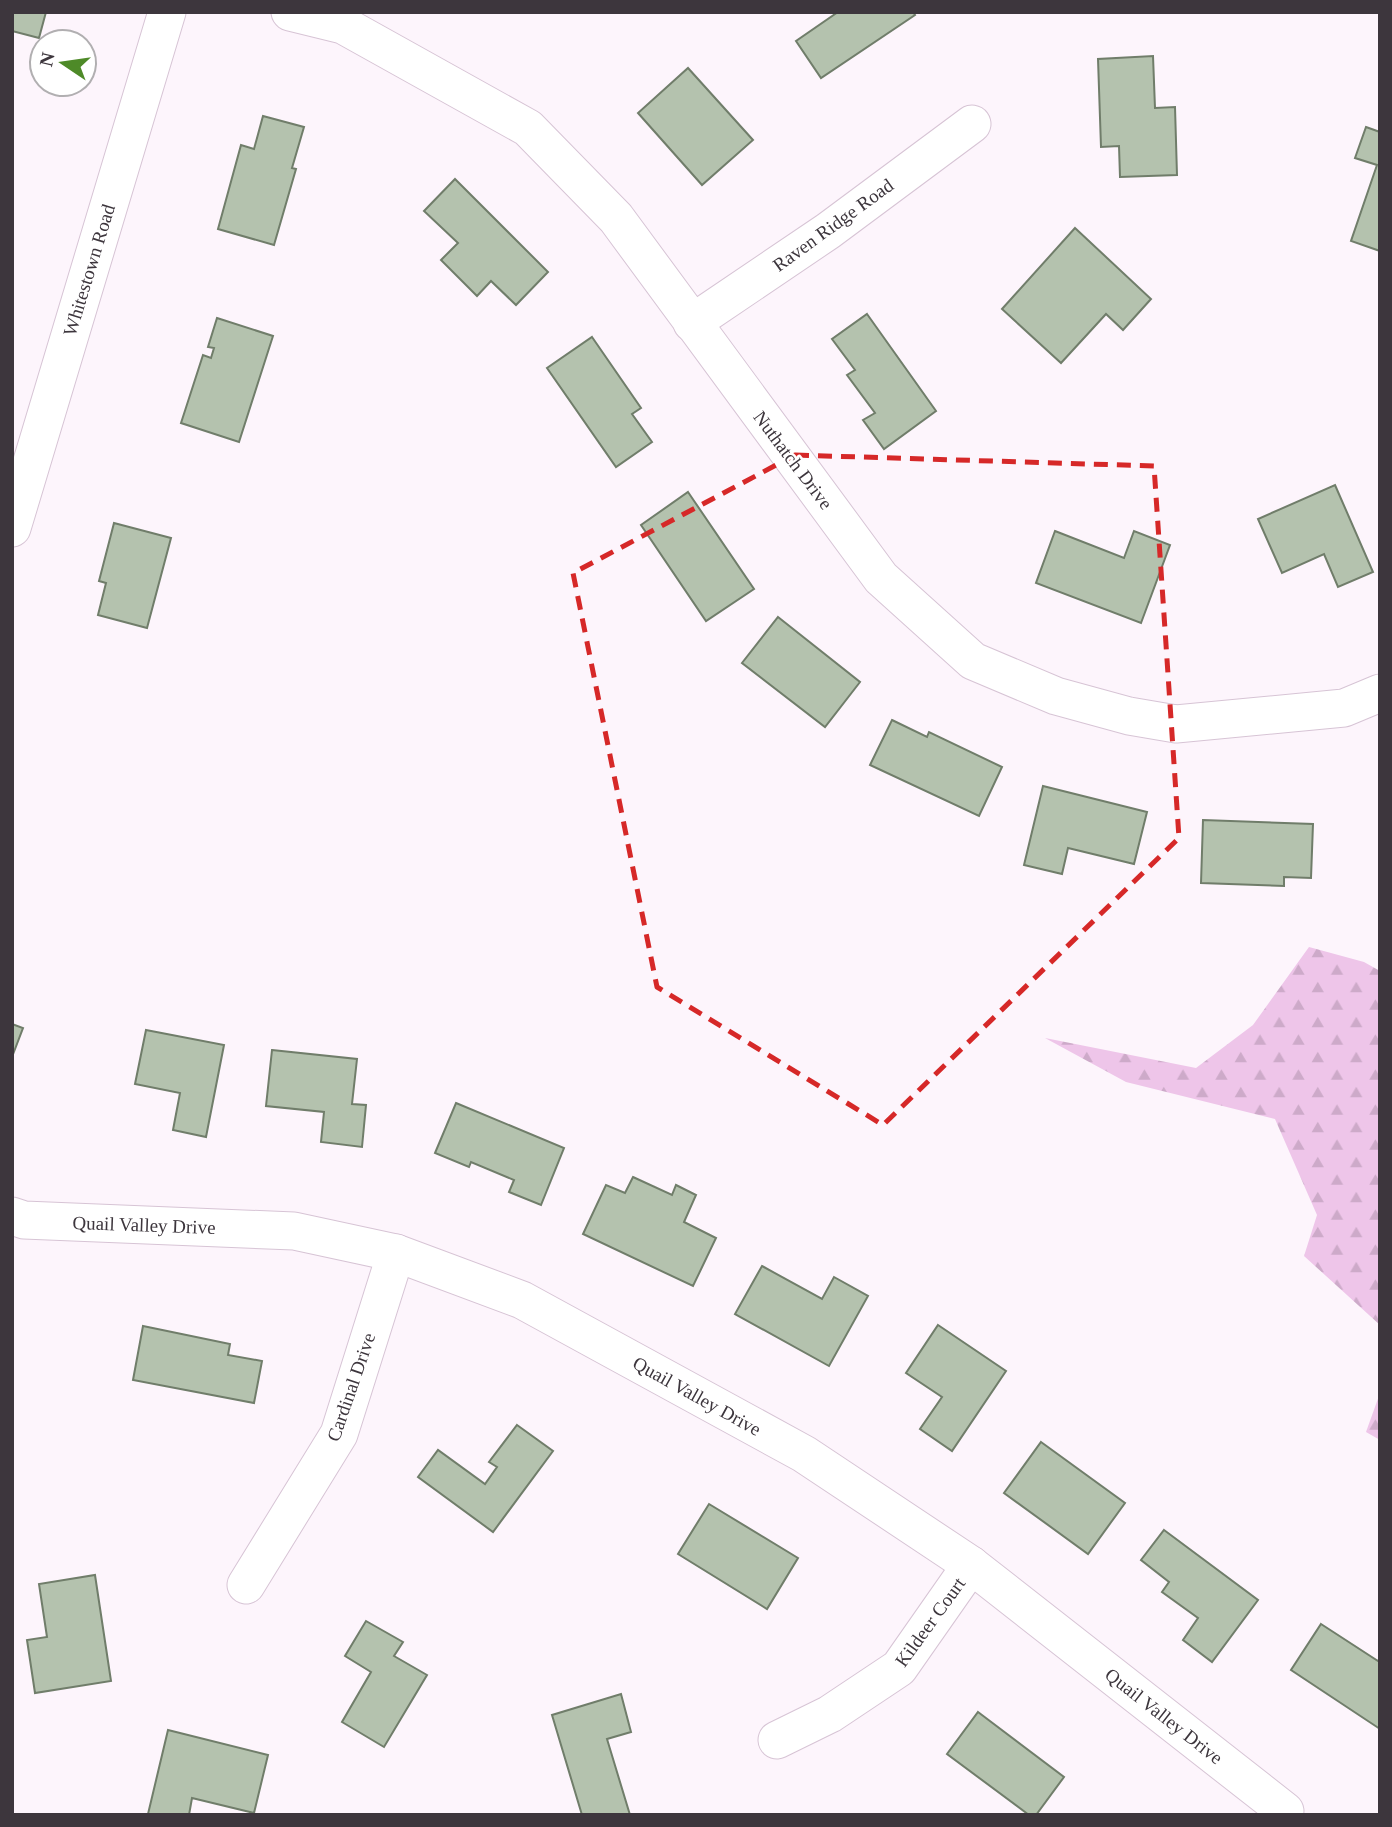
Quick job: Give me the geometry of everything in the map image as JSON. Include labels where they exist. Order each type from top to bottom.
[{"type":"street","name":"Whitestown Road","points":[[14,519],[167,12]]},
{"type":"street","name":"Nuthatch Drive","points":[[290,12],[343,25],[528,128],[616,218],[881,578],[973,662],[1056,696],[1129,716],[1176,724],[1344,708],[1380,693]]},
{"type":"street","name":"Raven Ridge Road","points":[[692,323],[828,231],[972,124]]},
{"type":"street","name":"Quail Valley Drive","points":[[12,1216],[24,1220],[294,1231],[396,1253],[522,1300],[804,1454],[971,1566],[1285,1811]]},
{"type":"street","name":"Cardinal Drive","points":[[246,1585],[339,1434],[396,1253]]},
{"type":"street","name":"Kildeer Court","points":[[777,1741],[830,1714],[899,1668],[971,1566]]},
{"type":"highlighted area","points":[[795,455],[1154,466],[1179,838],[883,1125],[657,987],[573,573]]},
{"type":"green space","points":[[1309,947],[1364,962],[1380,971],[1380,1325],[1304,1256],[1317,1215],[1275,1119],[1126,1082],[1045,1038],[1196,1068],[1253,1025]]},
{"type":"green space","points":[[1380,1393],[1380,1440],[1366,1432]]},
{"type":"building","points":[[12,12],[46,12],[42,28],[28,28],[28,35],[12,31]]},
{"type":"building","points":[[838,12],[913,12],[915,15],[821,78],[796,41]]},
{"type":"building","points":[[1153,56],[1155,108],[1175,107],[1177,175],[1120,177],[1119,146],[1101,147],[1098,59]]},
{"type":"building","points":[[688,68],[753,140],[702,185],[638,113]]},
{"type":"building","points":[[263,116],[304,127],[292,168],[296,169],[274,245],[218,229],[241,145],[254,149]]},
{"type":"building","points":[[1366,127],[1380,132],[1380,251],[1351,241],[1377,165],[1355,158]]},
{"type":"building","points":[[455,179],[548,272],[516,305],[491,281],[477,296],[441,260],[458,243],[424,211]]},
{"type":"building","points":[[1075,228],[1151,299],[1123,330],[1106,314],[1061,363],[1002,309]]},
{"type":"building","points":[[867,314],[936,411],[884,449],[863,420],[875,413],[847,375],[855,370],[832,339]]},
{"type":"building","points":[[217,318],[273,336],[239,442],[181,423],[203,355],[211,358],[214,348],[208,347]]},
{"type":"building","points":[[592,337],[641,408],[632,414],[652,442],[616,467],[547,368]]},
{"type":"building","points":[[1335,485],[1373,572],[1338,587],[1324,554],[1282,573],[1258,519]]},
{"type":"building","points":[[688,492],[754,589],[706,621],[641,525]]},
{"type":"building","points":[[114,523],[171,538],[147,628],[98,615],[106,583],[99,581]]},
{"type":"building","points":[[1055,531],[1124,558],[1134,531],[1170,545],[1141,623],[1036,583]]},
{"type":"building","points":[[778,617],[860,682],[825,727],[742,663]]},
{"type":"building","points":[[892,720],[927,737],[929,732],[1002,767],[979,816],[870,765]]},
{"type":"building","points":[[1043,786],[1147,812],[1134,864],[1068,848],[1062,874],[1024,865]]},
{"type":"building","points":[[1203,820],[1313,824],[1311,878],[1284,877],[1284,886],[1201,883]]},
{"type":"building","points":[[12,1024],[23,1028],[12,1057]]},
{"type":"building","points":[[146,1030],[224,1045],[206,1137],[173,1130],[180,1093],[135,1084]]},
{"type":"building","points":[[272,1050],[357,1059],[352,1104],[366,1105],[362,1147],[321,1142],[324,1112],[266,1106]]},
{"type":"building","points":[[456,1103],[564,1148],[541,1205],[509,1192],[514,1180],[471,1162],[469,1167],[435,1153]]},
{"type":"building","points":[[633,1177],[672,1195],[676,1185],[696,1195],[684,1222],[716,1238],[693,1286],[583,1234],[606,1185],[625,1193]]},
{"type":"building","points":[[762,1266],[822,1299],[834,1277],[868,1296],[829,1366],[735,1314]]},
{"type":"building","points":[[938,1325],[1006,1371],[952,1451],[920,1429],[942,1397],[906,1373]]},
{"type":"building","points":[[143,1326],[230,1344],[228,1355],[262,1361],[254,1403],[133,1380]]},
{"type":"building","points":[[517,1425],[553,1451],[493,1532],[418,1477],[438,1450],[485,1484],[497,1467],[489,1462]]},
{"type":"building","points":[[1041,1442],[1125,1503],[1088,1554],[1004,1493]]},
{"type":"building","points":[[709,1504],[798,1558],[767,1609],[678,1554]]},
{"type":"building","points":[[1164,1530],[1258,1600],[1212,1662],[1183,1640],[1198,1618],[1162,1592],[1169,1582],[1141,1560]]},
{"type":"building","points":[[95,1575],[111,1681],[35,1693],[27,1640],[47,1637],[39,1584]]},
{"type":"building","points":[[366,1621],[403,1642],[394,1656],[427,1675],[384,1747],[342,1722],[371,1672],[345,1656]]},
{"type":"building","points":[[1321,1624],[1378,1661],[1380,1659],[1380,1729],[1291,1670]]},
{"type":"building","points":[[621,1694],[631,1732],[607,1739],[630,1815],[582,1815],[552,1715]]},
{"type":"building","points":[[978,1712],[1064,1777],[1036,1815],[1029,1815],[947,1754]]},
{"type":"building","points":[[168,1730],[268,1755],[254,1813],[192,1798],[189,1815],[148,1814]]}]
